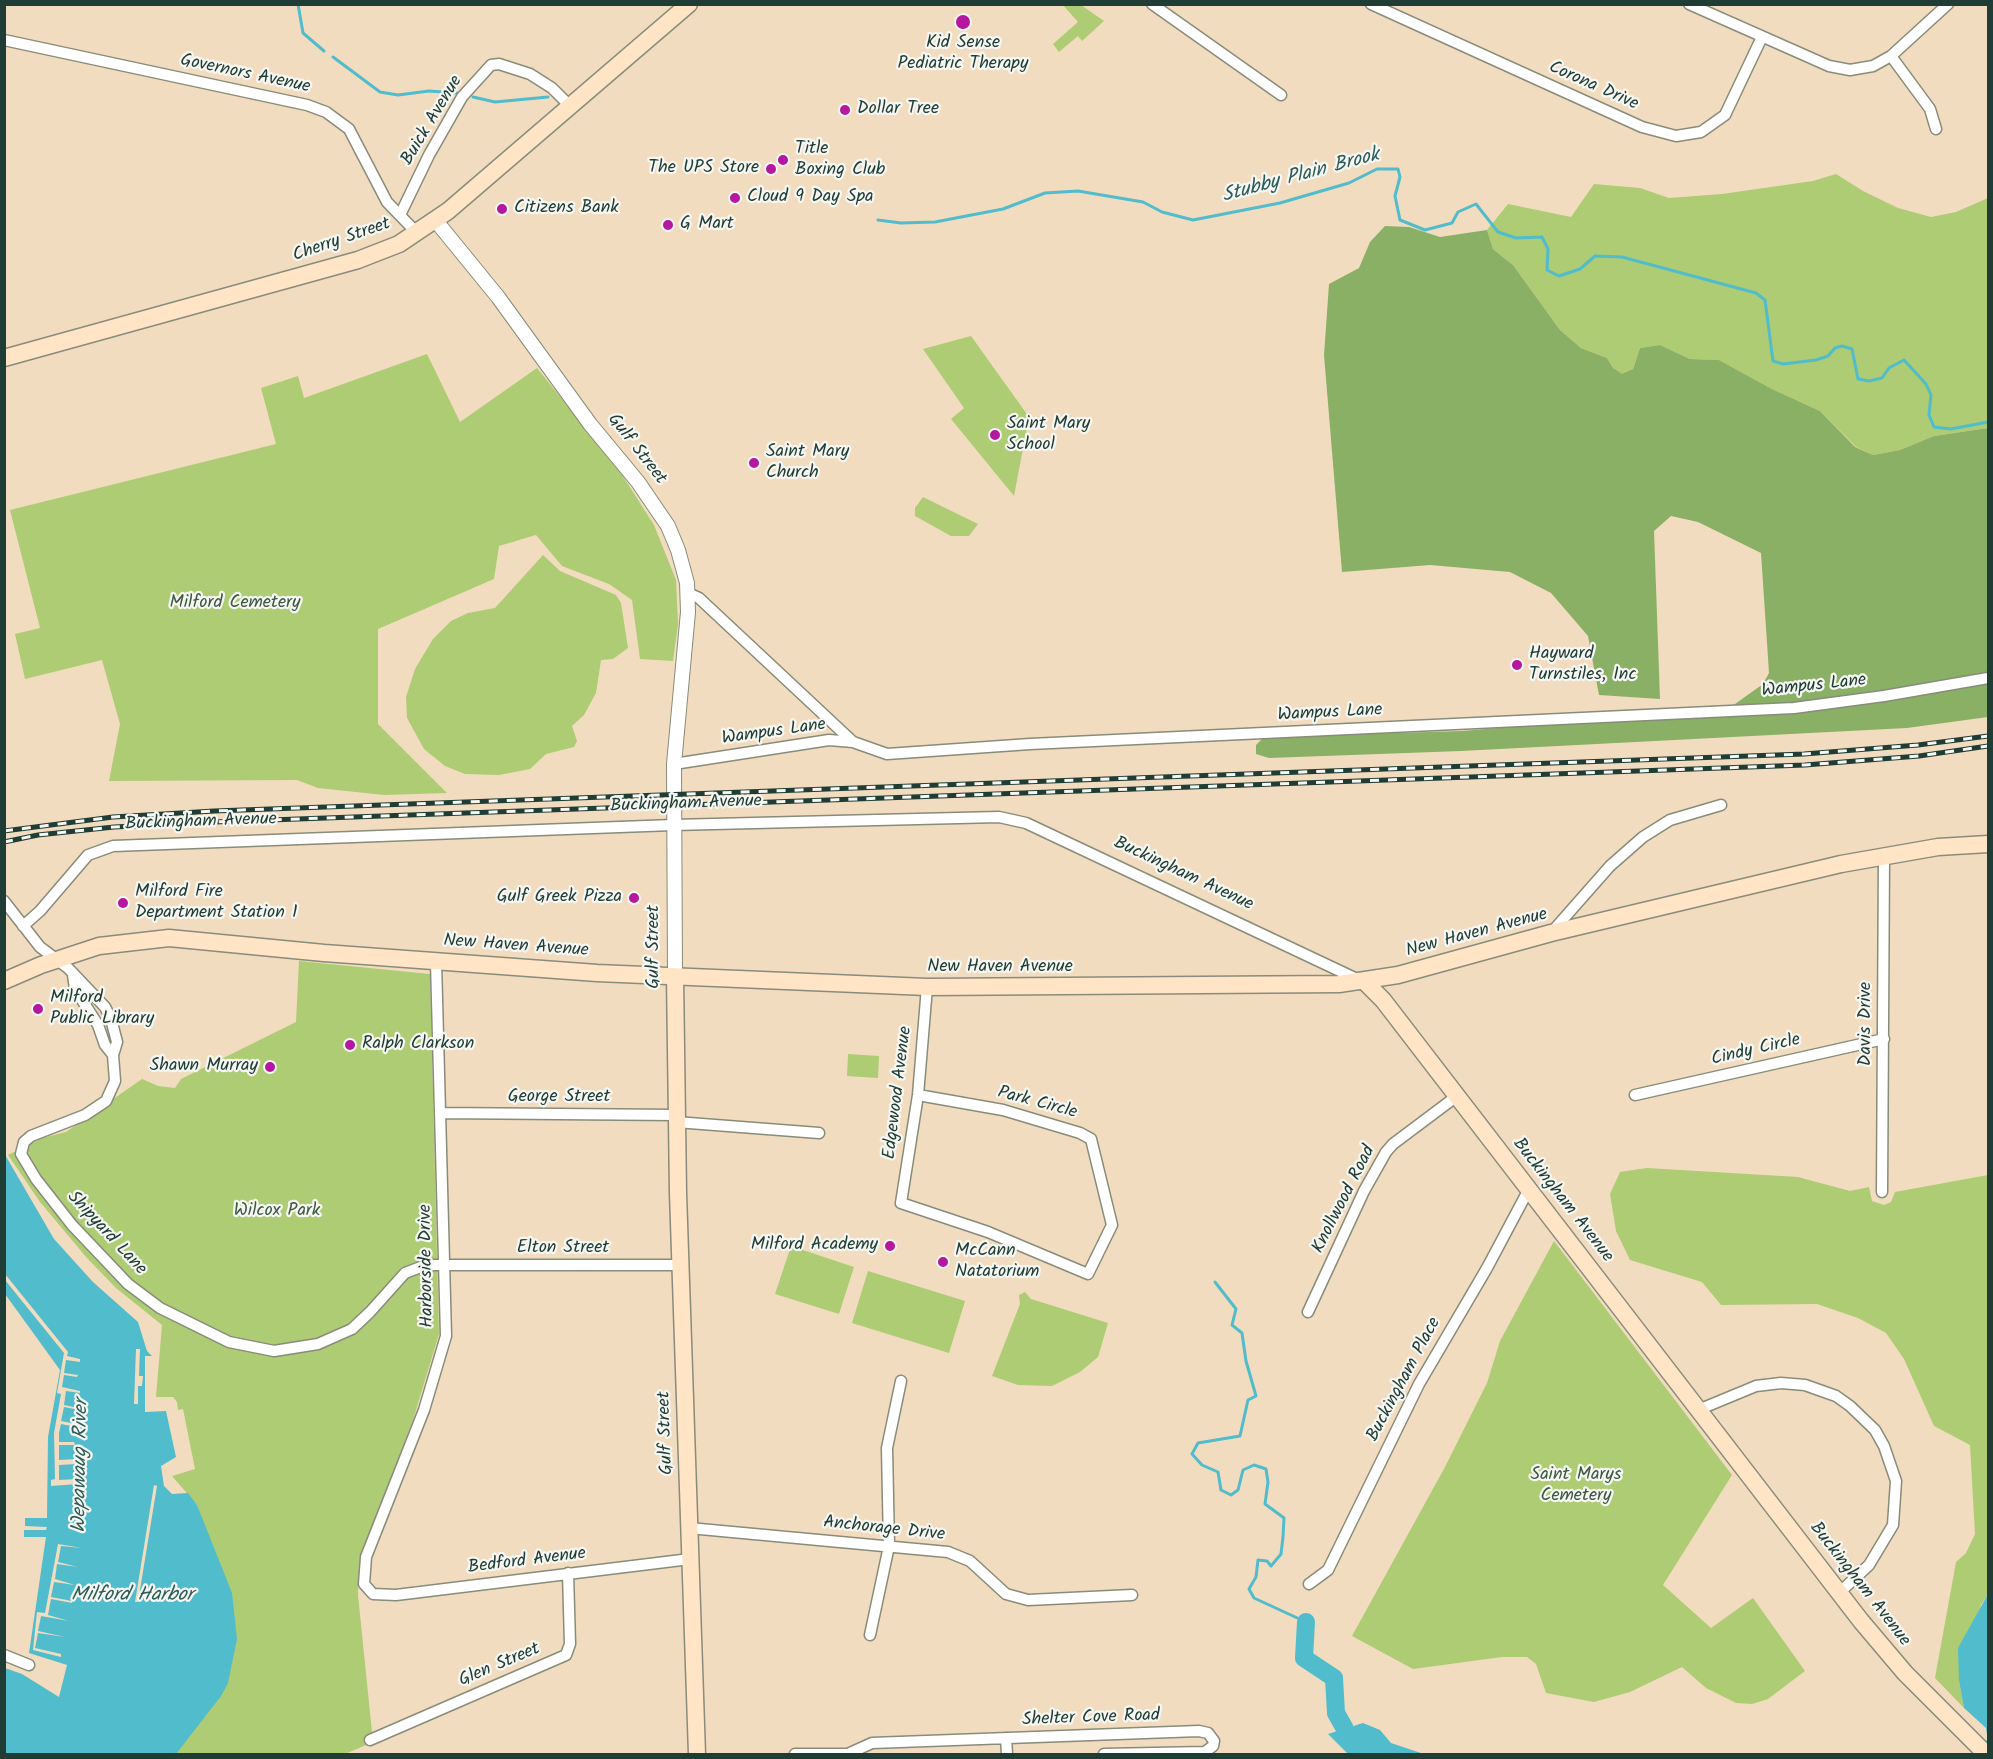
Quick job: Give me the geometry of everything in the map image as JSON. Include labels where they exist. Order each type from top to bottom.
[{"type":"main road","name":"Cherry Street","points":[[4,358],[358,260],[399,244],[436,221],[689,4]]},
{"type":"main road","name":"New Haven Avenue","points":[[4,981],[57,959],[99,946],[169,938],[436,962],[675,976],[927,987],[1365,982],[1551,933],[1884,855],[1989,844]]},
{"type":"main road","name":"Gulf Street","points":[[675,976],[676,1118],[698,1755]]},
{"type":"main road","name":"Buckingham Avenue","points":[[1365,982],[1376,991],[1839,1593],[1905,1672],[1980,1749]]},
{"type":"street","points":[[1152,4],[1281,95]]},
{"type":"street","points":[[1689,4],[1762,38],[1842,69],[1869,67],[1891,56],[1948,4]]},
{"type":"street","name":"Corona Drive","points":[[1375,5],[1642,127],[1676,136],[1701,132],[1725,115],[1762,38]]},
{"type":"street","name":"Governors Avenue","points":[[4,40],[307,105],[326,112],[349,129],[387,202],[417,233]]},
{"type":"street","points":[[1891,56],[1930,109],[1936,129]]},
{"type":"street","name":"Buick Avenue","points":[[400,215],[429,155],[462,98],[491,65],[499,64],[530,74],[552,88],[570,106]]},
{"type":"street","name":"Gulf Street","points":[[436,221],[498,297],[557,381],[632,475],[662,517],[678,550],[688,593],[674,764],[675,976]]},
{"type":"street","points":[[688,593],[699,598],[853,742]]},
{"type":"street","name":"Wampus Lane","points":[[674,764],[806,742],[853,742],[887,754],[1041,743],[1794,708],[1884,696],[1989,678]]},
{"type":"street","points":[[1551,933],[1610,866],[1638,841],[1670,820],[1721,805]]},
{"type":"street","name":"Buckingham Avenue","points":[[23,926],[40,911],[88,855],[113,846],[673,825],[999,817],[1016,819],[1365,982]]},
{"type":"street","name":"Davis Drive","points":[[1882,1192],[1884,855]]},
{"type":"street","name":"Shipyard Lane","points":[[4,901],[40,947],[57,959],[73,975],[75,989],[98,1025],[105,1045],[113,1055],[115,1081],[106,1101],[85,1115],[31,1136],[24,1142],[21,1155],[36,1179],[72,1225],[128,1284],[160,1308],[229,1342],[274,1351],[318,1344],[352,1329],[405,1273],[426,1265],[445,1264]]},
{"type":"street","name":"Harborside Drive","points":[[369,1590],[364,1581],[366,1557],[424,1410],[445,1341],[445,1264],[436,962]]},
{"type":"street","name":"Edgewood Avenue","points":[[901,1203],[918,1095],[927,987]]},
{"type":"street","name":"Cindy Circle","points":[[1635,1095],[1884,1040]]},
{"type":"street","name":"Park Circle","points":[[901,1203],[988,1232],[1088,1274],[1112,1225],[1091,1139],[1080,1133],[1003,1110],[918,1095]]},
{"type":"street","name":"Knollwood Road","points":[[1308,1312],[1364,1191],[1386,1152],[1393,1144],[1457,1096]]},
{"type":"street","name":"George Street","points":[[441,1113],[676,1118],[819,1133]]},
{"type":"street","name":"Buckingham Place","points":[[1309,1584],[1328,1570],[1419,1384],[1487,1268],[1528,1189]]},
{"type":"street","name":"Elton Street","points":[[445,1264],[682,1265]]},
{"type":"street","points":[[870,1635],[882,1592],[889,1546],[887,1448],[901,1381]]},
{"type":"street","points":[[1698,1410],[1756,1386],[1781,1383],[1805,1385],[1836,1396],[1875,1430],[1888,1455],[1896,1481],[1893,1525],[1869,1565],[1839,1593]]},
{"type":"street","name":"Anchorage Drive","points":[[689,1528],[939,1551],[970,1561],[1006,1594],[1028,1600],[1132,1595]]},
{"type":"street","name":"Bedford Avenue","points":[[369,1590],[375,1594],[396,1595],[690,1558]]},
{"type":"street","name":"Glen Street","points":[[370,1740],[566,1655],[570,1644],[568,1573]]},
{"type":"street","points":[[4,1655],[29,1665]]},
{"type":"street","name":"Shelter Cove Road","points":[[795,1755],[852,1754],[872,1743],[1199,1731],[1208,1733],[1214,1741],[1213,1746],[1205,1752],[1104,1755]]},
{"type":"street","points":[[1006,1738],[1007,1755]]},
{"type":"green space","points":[[1063,5],[1081,5],[1104,21],[1082,41],[1078,36],[1059,52],[1053,44],[1078,22]]},
{"type":"green space","points":[[1836,174],[1863,191],[1898,208],[1931,217],[1956,212],[1988,198],[1988,428],[1934,436],[1900,450],[1873,455],[1856,447],[1820,411],[1772,389],[1719,360],[1690,359],[1660,345],[1640,348],[1633,369],[1622,375],[1613,368],[1607,358],[1581,348],[1560,330],[1513,265],[1493,249],[1487,230],[1508,204],[1571,217],[1594,184],[1640,188],[1669,198],[1722,194],[1813,181]]},
{"type":"green space","points":[[1385,226],[1409,227],[1440,237],[1487,230],[1493,249],[1513,265],[1560,330],[1581,348],[1607,358],[1613,368],[1622,374],[1633,369],[1640,348],[1660,345],[1690,359],[1719,360],[1772,389],[1820,411],[1855,447],[1873,455],[1900,450],[1934,436],[1988,428],[1988,717],[1907,728],[1461,751],[1269,758],[1256,754],[1256,745],[1264,737],[1462,731],[1604,719],[1721,714],[1763,684],[1769,673],[1761,553],[1698,522],[1671,516],[1654,531],[1660,699],[1599,695],[1588,636],[1551,593],[1510,572],[1430,565],[1342,572],[1324,355],[1329,284],[1359,268],[1370,242]]},
{"type":"green space","points":[[971,336],[1029,417],[1014,496],[951,419],[964,408],[923,349]]},
{"type":"green space","name":"Milford Cemetery","points":[[427,354],[460,422],[537,368],[619,470],[654,525],[676,580],[678,624],[673,661],[640,659],[632,600],[609,584],[562,566],[536,535],[499,546],[494,579],[378,629],[378,724],[447,793],[384,795],[318,788],[297,780],[109,781],[120,724],[102,660],[25,679],[15,634],[40,628],[10,510],[276,444],[261,388],[298,376],[304,398]]},
{"type":"green space","points":[[923,497],[978,524],[969,536],[951,536],[915,516],[915,508]]},
{"type":"green space","points":[[543,555],[560,571],[616,595],[621,603],[628,648],[613,659],[601,660],[596,693],[584,715],[572,726],[577,741],[574,747],[546,754],[530,769],[499,775],[465,774],[445,766],[424,749],[407,718],[406,697],[415,669],[433,639],[451,621],[468,613],[495,608]]},
{"type":"green space","name":"Wilcox Park","points":[[299,961],[430,974],[439,1334],[413,1420],[359,1561],[358,1595],[373,1742],[345,1754],[176,1754],[182,1744],[201,1520],[197,1505],[172,1476],[195,1469],[183,1409],[178,1410],[177,1402],[173,1397],[156,1397],[162,1325],[116,1288],[87,1258],[40,1202],[8,1155],[42,1138],[66,1132],[142,1079],[158,1086],[175,1088],[181,1079],[296,1022]]},
{"type":"green space","points":[[848,1054],[879,1056],[878,1078],[847,1076]]},
{"type":"green space","points":[[1647,1168],[1798,1177],[1850,1191],[1869,1187],[1872,1201],[1884,1205],[1891,1202],[1895,1192],[1988,1175],[1988,1594],[1981,1605],[1959,1681],[1964,1708],[1935,1678],[1956,1562],[1966,1553],[1975,1534],[1970,1445],[1934,1426],[1904,1359],[1886,1333],[1858,1318],[1817,1304],[1721,1305],[1702,1282],[1630,1260],[1616,1231],[1610,1194],[1620,1172]]},
{"type":"green space","name":"Saint Marys Cemetery","points":[[1554,1241],[1732,1475],[1663,1585],[1711,1628],[1753,1598],[1805,1671],[1768,1699],[1752,1704],[1736,1703],[1706,1688],[1682,1667],[1630,1692],[1594,1702],[1546,1693],[1536,1664],[1527,1657],[1502,1657],[1413,1669],[1352,1636],[1445,1467],[1487,1383],[1500,1341]]},
{"type":"green space","points":[[791,1246],[854,1267],[839,1314],[775,1294]]},
{"type":"green space","points":[[868,1271],[965,1301],[949,1353],[852,1323]]},
{"type":"green space","points":[[1025,1292],[1031,1299],[1108,1323],[1098,1357],[1080,1372],[1052,1386],[1018,1385],[992,1376],[1020,1304],[1019,1295]]},
{"type":"water","name":"Milford Harbor","points":[[4,1153],[54,1239],[93,1282],[138,1322],[147,1351],[152,1356],[145,1356],[145,1412],[166,1411],[176,1457],[161,1466],[164,1486],[172,1494],[188,1493],[197,1505],[232,1593],[237,1639],[228,1683],[221,1696],[176,1754],[5,1754],[5,1668],[22,1674],[59,1697],[67,1665],[29,1653],[46,1537],[24,1537],[24,1530],[46,1530],[47,1527],[25,1526],[25,1518],[47,1518],[48,1437],[60,1370],[5,1294]]},
{"type":"water","points":[[1988,1594],[1988,1754],[1971,1754],[1987,1740],[1987,1735],[1986,1728],[1964,1708],[1959,1681],[1958,1648]]},
{"type":"water","points":[[1363,1723],[1380,1730],[1391,1743],[1424,1754],[1348,1754],[1328,1734]]},
{"type":"pier","points":[[5,1274],[68,1352],[67,1356],[80,1359],[80,1362],[66,1360],[64,1373],[78,1375],[77,1377],[64,1375],[62,1387],[80,1391],[80,1393],[66,1391],[64,1405],[79,1408],[79,1410],[64,1407],[61,1421],[76,1424],[76,1427],[61,1424],[59,1433],[59,1442],[74,1442],[75,1445],[59,1445],[59,1460],[77,1459],[77,1464],[59,1465],[59,1480],[77,1479],[77,1484],[51,1486],[51,1480],[55,1479],[54,1433],[61,1394],[57,1393],[64,1353],[5,1280]]},
{"type":"pier","points":[[136,1349],[140,1349],[139,1376],[143,1376],[142,1386],[138,1386],[138,1404],[134,1404]]},
{"type":"pier","points":[[154,1485],[157,1486],[138,1602],[135,1602]]},
{"type":"pier","points":[[58,1544],[82,1548],[61,1546],[58,1562],[78,1567],[57,1564],[55,1579],[75,1585],[54,1582],[51,1597],[72,1601],[72,1603],[51,1599],[48,1615],[69,1621],[41,1616],[38,1631],[65,1637],[38,1633],[35,1648],[61,1654],[61,1657],[33,1650],[37,1612],[45,1613]]},
{"type":"waterway","name":"Stubby Plain Brook","points":[[298,4],[303,33],[324,51]]},
{"type":"waterway","name":"Stubby Plain Brook","points":[[333,57],[380,92],[398,95],[429,91],[457,93]]},
{"type":"waterway","name":"Stubby Plain Brook","points":[[473,97],[495,102],[548,97]]},
{"type":"waterway","name":"Stubby Plain Brook","points":[[878,220],[901,223],[935,222],[1003,209],[1045,193],[1078,191],[1143,202],[1162,212],[1193,220],[1280,203],[1349,183],[1377,169],[1398,169],[1400,177],[1395,196],[1400,220],[1425,230],[1452,223],[1458,212],[1476,204],[1498,232],[1516,238],[1542,237],[1548,249],[1547,270],[1559,276],[1580,269],[1595,256],[1622,257],[1756,293],[1765,300],[1773,361],[1783,364],[1816,360],[1828,356],[1835,348],[1842,346],[1852,349],[1858,379],[1869,381],[1882,378],[1889,368],[1904,360],[1926,384],[1931,395],[1929,415],[1934,427],[1951,429],[1988,422]]},
{"type":"waterway","points":[[1215,1282],[1236,1309],[1232,1325],[1242,1333],[1246,1361],[1256,1396],[1248,1400],[1240,1436],[1198,1443],[1192,1454],[1202,1465],[1218,1472],[1221,1490],[1231,1495],[1238,1490],[1243,1470],[1254,1465],[1266,1469],[1268,1482],[1265,1504],[1284,1518],[1281,1554],[1271,1566],[1267,1561],[1258,1560],[1256,1577],[1249,1589],[1254,1598],[1306,1622]]},
{"type":"waterway","points":[[1306,1622],[1304,1658],[1334,1678],[1336,1713],[1345,1729]]},
{"type":"railway","points":[[4,831],[113,817],[214,811],[1804,754],[1918,745],[1988,736]]},
{"type":"railway","points":[[4,842],[38,835],[114,827],[214,822],[1805,765],[1919,756],[1988,746]]},
{"type":"place","name":"Kid Sense Pediatric Therapy","points":[[963,22]]},
{"type":"place","name":"Dollar Tree","points":[[845,110]]},
{"type":"place","name":"Title Boxing Club","points":[[783,160]]},
{"type":"place","name":"The UPS Store","points":[[771,169]]},
{"type":"place","name":"Cloud 9 Day Spa","points":[[735,198]]},
{"type":"place","name":"Citizens Bank","points":[[502,209]]},
{"type":"place","name":"G Mart","points":[[668,225]]},
{"type":"place","name":"Saint Mary School","points":[[995,435]]},
{"type":"place","name":"Saint Mary Church","points":[[754,463]]},
{"type":"place","name":"Hayward Turnstiles, Inc","points":[[1517,665]]},
{"type":"place","name":"Gulf Greek Pizza","points":[[634,898]]},
{"type":"place","name":"Milford Fire Department Station 1","points":[[123,903]]},
{"type":"place","name":"Milford Public Library","points":[[38,1009]]},
{"type":"place","name":"Ralph Clarkson","points":[[350,1045]]},
{"type":"place","name":"Shawn Murray","points":[[270,1067]]},
{"type":"place","name":"Milford Academy","points":[[890,1246]]},
{"type":"place","name":"McCann Natatorium","points":[[943,1262]]},
{"type":"water label","name":"Wepawaug River","points":[[82,1466]]}]
